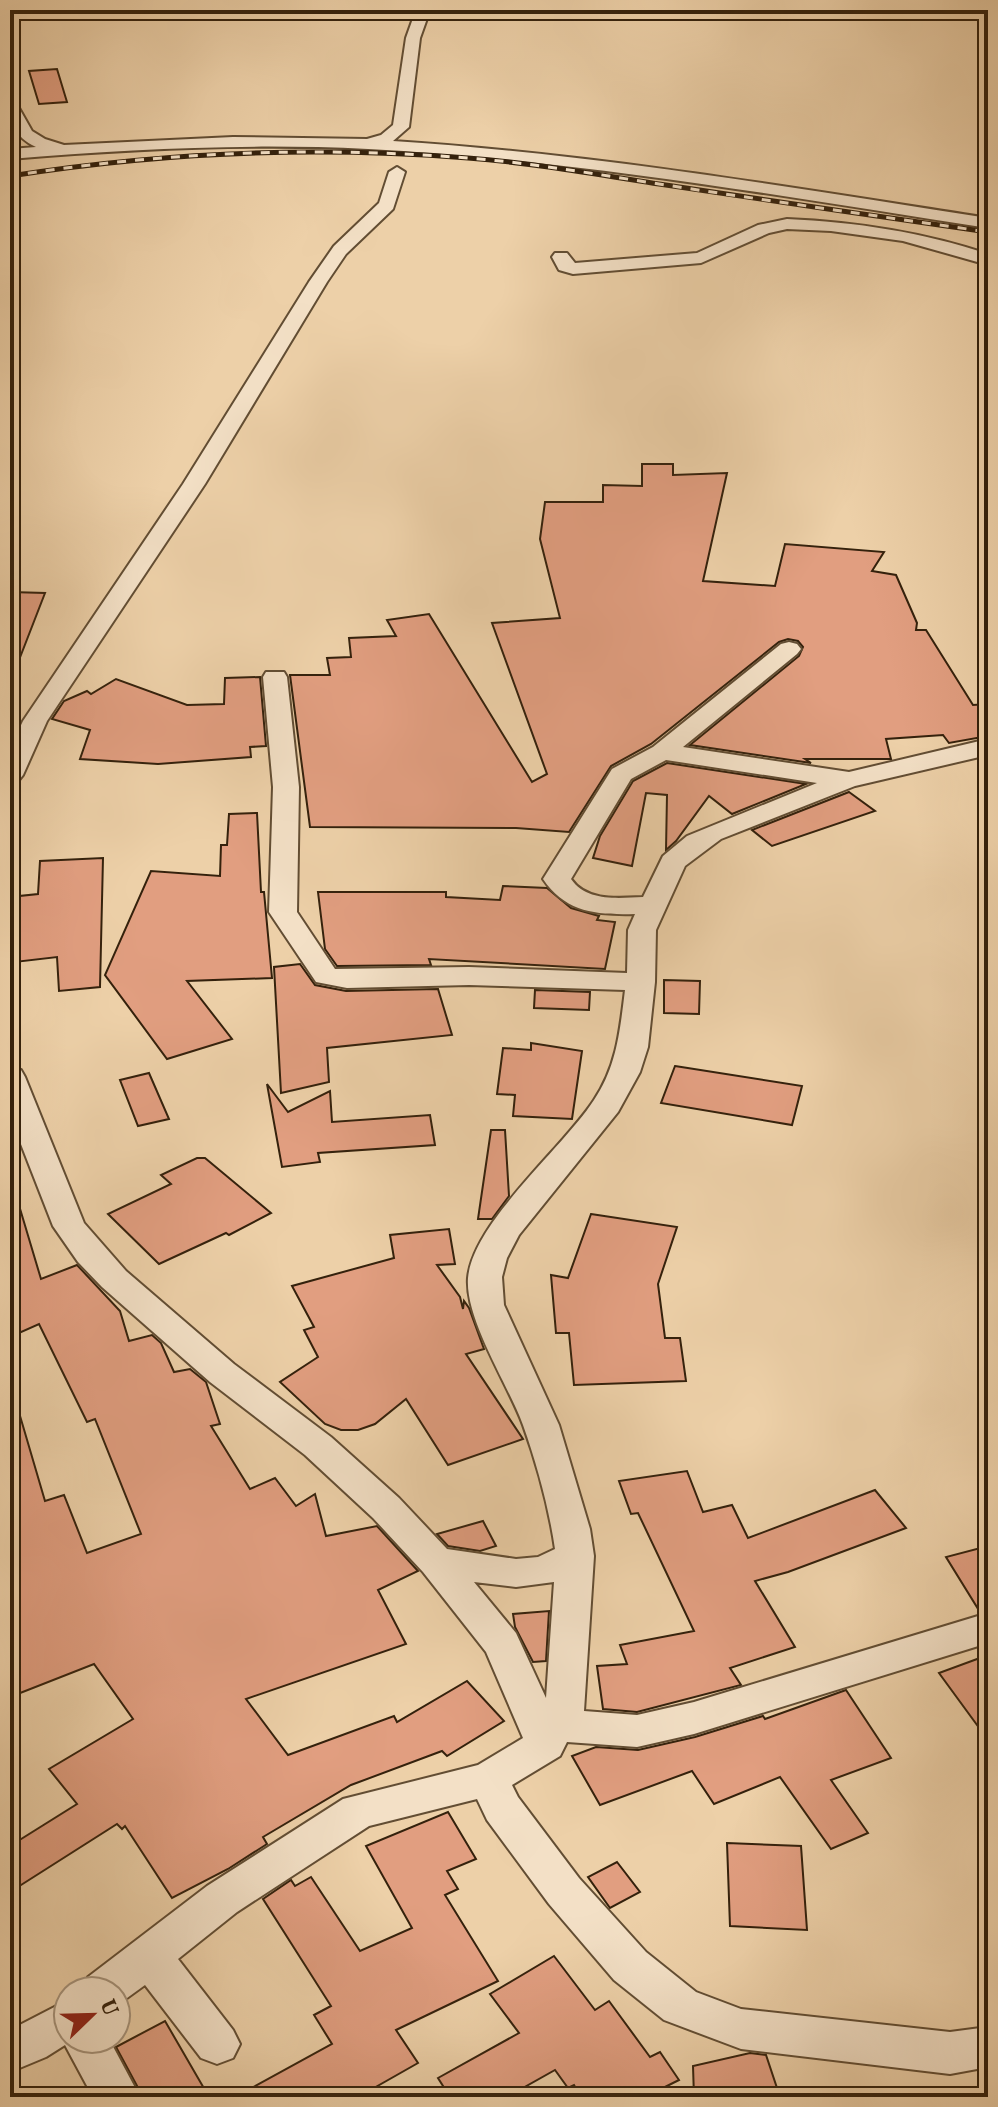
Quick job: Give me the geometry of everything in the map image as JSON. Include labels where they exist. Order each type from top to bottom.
[{"type":"street","points":[[368,144],[387,138],[401,127],[413,38],[423,10]]},
{"type":"street","points":[[10,104],[25,133],[38,143],[49,146],[247,141],[368,144],[606,168],[988,223]]},
{"type":"street","points":[[10,154],[111,146]]},
{"type":"street","points":[[10,775],[35,721],[194,484],[325,271],[340,250],[387,205],[397,172]]},
{"type":"street","points":[[561,257],[565,266],[573,269],[676,262],[701,258],[764,229],[787,224],[831,226],[903,236],[988,260]]},
{"type":"street","points":[[655,905],[614,907],[571,897],[557,879],[621,774],[662,752],[789,649]]},
{"type":"street","points":[[275,677],[286,787],[283,912],[326,976],[347,979],[469,976],[641,982]]},
{"type":"street","points":[[124,1975],[222,1899],[358,1811],[489,1779],[552,1734],[565,1708],[575,1556],[571,1529],[541,1425],[487,1305],[485,1277],[490,1258],[505,1230],[607,1105],[625,1072],[633,1047],[641,982],[642,930],[673,862],[696,842],[847,780],[988,747]]},
{"type":"street","points":[[662,752],[847,780]]},
{"type":"street","points":[[10,1077],[69,1226],[90,1254],[114,1279],[222,1373],[318,1446],[386,1508],[436,1562],[502,1644],[552,1734]]},
{"type":"street","points":[[436,1562],[516,1573],[543,1571],[575,1556]]},
{"type":"street","points":[[552,1734],[637,1731],[694,1718],[988,1628]]},
{"type":"street","points":[[489,1779],[502,1808],[564,1891],[630,1966],[680,2006],[741,2029],[950,2053],[988,2047]]},
{"type":"street","points":[[148,1955],[217,2044]]},
{"type":"street","points":[[10,2051],[52,2030]]},
{"type":"street","points":[[94,2055],[117,2097]]},
{"type":"building","points":[[57,69],[67,102],[39,104],[29,71]]},
{"type":"building","points":[[642,464],[673,464],[673,475],[727,473],[703,581],[775,586],[785,544],[884,552],[872,571],[896,575],[917,623],[916,630],[926,630],[973,705],[988,704],[988,736],[949,743],[943,735],[886,739],[891,759],[805,759],[811,763],[690,745],[799,656],[803,647],[798,641],[788,639],[779,642],[651,744],[611,766],[569,832],[516,828],[310,827],[290,675],[330,675],[327,658],[351,657],[349,638],[396,636],[387,620],[429,614],[532,782],[547,774],[492,623],[560,618],[540,539],[545,502],[603,502],[603,485],[642,486]]},
{"type":"building","points":[[10,592],[45,593],[12,678],[10,678]]},
{"type":"building","points":[[260,677],[266,746],[250,747],[251,757],[158,764],[80,759],[90,730],[52,719],[64,701],[87,691],[91,694],[116,679],[187,705],[224,704],[225,678]]},
{"type":"building","points":[[667,763],[806,784],[732,814],[709,796],[666,850],[667,795],[646,793],[632,866],[593,858],[600,836],[633,781]]},
{"type":"building","points":[[849,792],[875,811],[772,846],[752,830]]},
{"type":"building","points":[[257,813],[261,892],[264,892],[272,978],[187,981],[232,1039],[167,1059],[105,975],[151,871],[220,876],[221,845],[227,845],[229,814]]},
{"type":"building","points":[[103,858],[100,987],[59,991],[57,957],[15,962],[10,897],[38,894],[40,861]]},
{"type":"building","points":[[503,886],[547,888],[571,908],[599,916],[597,920],[615,922],[605,969],[429,959],[431,965],[337,966],[325,949],[318,892],[446,892],[446,897],[500,900]]},
{"type":"building","points":[[300,964],[315,985],[346,991],[438,989],[452,1035],[327,1048],[329,1082],[281,1093],[274,967]]},
{"type":"building","points":[[664,980],[700,981],[699,1014],[664,1013]]},
{"type":"building","points":[[535,990],[590,992],[589,1010],[534,1008]]},
{"type":"building","points":[[531,1043],[582,1051],[572,1119],[513,1116],[515,1095],[497,1094],[503,1048],[531,1050]]},
{"type":"building","points":[[675,1066],[802,1086],[792,1125],[661,1103]]},
{"type":"building","points":[[149,1073],[169,1119],[138,1126],[120,1080]]},
{"type":"building","points":[[267,1084],[288,1112],[330,1091],[332,1122],[430,1115],[435,1145],[318,1153],[320,1162],[282,1167]]},
{"type":"building","points":[[491,1130],[505,1130],[509,1196],[492,1219],[478,1219]]},
{"type":"building","points":[[197,1158],[205,1158],[271,1213],[229,1235],[226,1233],[159,1264],[108,1214],[171,1184],[161,1175]]},
{"type":"building","points":[[18,1202],[41,1279],[77,1265],[120,1311],[129,1341],[152,1335],[161,1343],[174,1372],[190,1369],[206,1382],[220,1424],[211,1426],[250,1489],[275,1478],[296,1506],[315,1494],[326,1536],[377,1526],[418,1571],[378,1590],[406,1644],[246,1699],[288,1755],[394,1716],[397,1722],[467,1681],[504,1721],[447,1756],[442,1751],[351,1785],[263,1837],[267,1844],[228,1869],[172,1898],[125,1826],[122,1829],[117,1824],[10,1892],[10,1846],[77,1804],[49,1769],[133,1719],[94,1664],[10,1697],[10,1410],[18,1409],[45,1501],[64,1495],[87,1553],[141,1534],[95,1419],[87,1422],[39,1324],[10,1337],[10,1203]]},
{"type":"building","points":[[591,1214],[677,1227],[658,1284],[665,1338],[680,1338],[686,1381],[574,1385],[569,1333],[556,1333],[551,1275],[568,1278]]},
{"type":"building","points":[[449,1229],[455,1264],[437,1265],[460,1297],[463,1309],[464,1301],[469,1308],[484,1349],[466,1354],[523,1439],[448,1465],[406,1399],[375,1424],[358,1430],[341,1430],[325,1424],[280,1382],[318,1357],[304,1330],[314,1327],[292,1286],[394,1258],[390,1235]]},
{"type":"building","points":[[687,1471],[703,1512],[732,1505],[748,1538],[875,1490],[906,1528],[788,1572],[755,1581],[795,1647],[730,1668],[741,1685],[637,1712],[603,1709],[597,1666],[627,1664],[620,1645],[694,1631],[638,1513],[631,1514],[619,1481]]},
{"type":"building","points":[[483,1521],[496,1546],[480,1551],[448,1546],[437,1534]]},
{"type":"building","points":[[988,1546],[988,1610],[980,1612],[946,1557]]},
{"type":"building","points":[[549,1611],[546,1661],[533,1662],[515,1627],[513,1614]]},
{"type":"building","points":[[988,1655],[988,1740],[939,1673]]},
{"type":"building","points":[[846,1690],[891,1758],[831,1780],[868,1833],[831,1849],[780,1777],[714,1804],[692,1771],[600,1805],[572,1756],[596,1747],[638,1750],[695,1737],[763,1716],[765,1719]]},
{"type":"building","points":[[448,1812],[476,1859],[447,1871],[458,1889],[445,1895],[498,1981],[396,2030],[418,2063],[358,2097],[235,2097],[332,2044],[314,2015],[331,2006],[263,1899],[291,1880],[295,1886],[311,1877],[360,1951],[412,1928],[366,1846]]},
{"type":"building","points":[[727,1843],[801,1846],[807,1930],[730,1926]]},
{"type":"building","points":[[617,1862],[640,1892],[610,1908],[588,1877]]},
{"type":"building","points":[[554,1956],[595,2010],[609,2001],[650,2057],[660,2052],[679,2080],[645,2097],[581,2097],[574,2085],[568,2088],[555,2070],[507,2097],[450,2097],[438,2078],[519,2033],[490,1994]]},
{"type":"building","points":[[165,2021],[209,2097],[143,2097],[120,2055],[132,2055],[132,2039]]},
{"type":"building","points":[[750,2053],[766,2055],[780,2097],[694,2097],[693,2066]]},
{"type":"railway","points":[[10,176],[181,157],[295,152],[410,154],[540,166],[988,232]]}]
